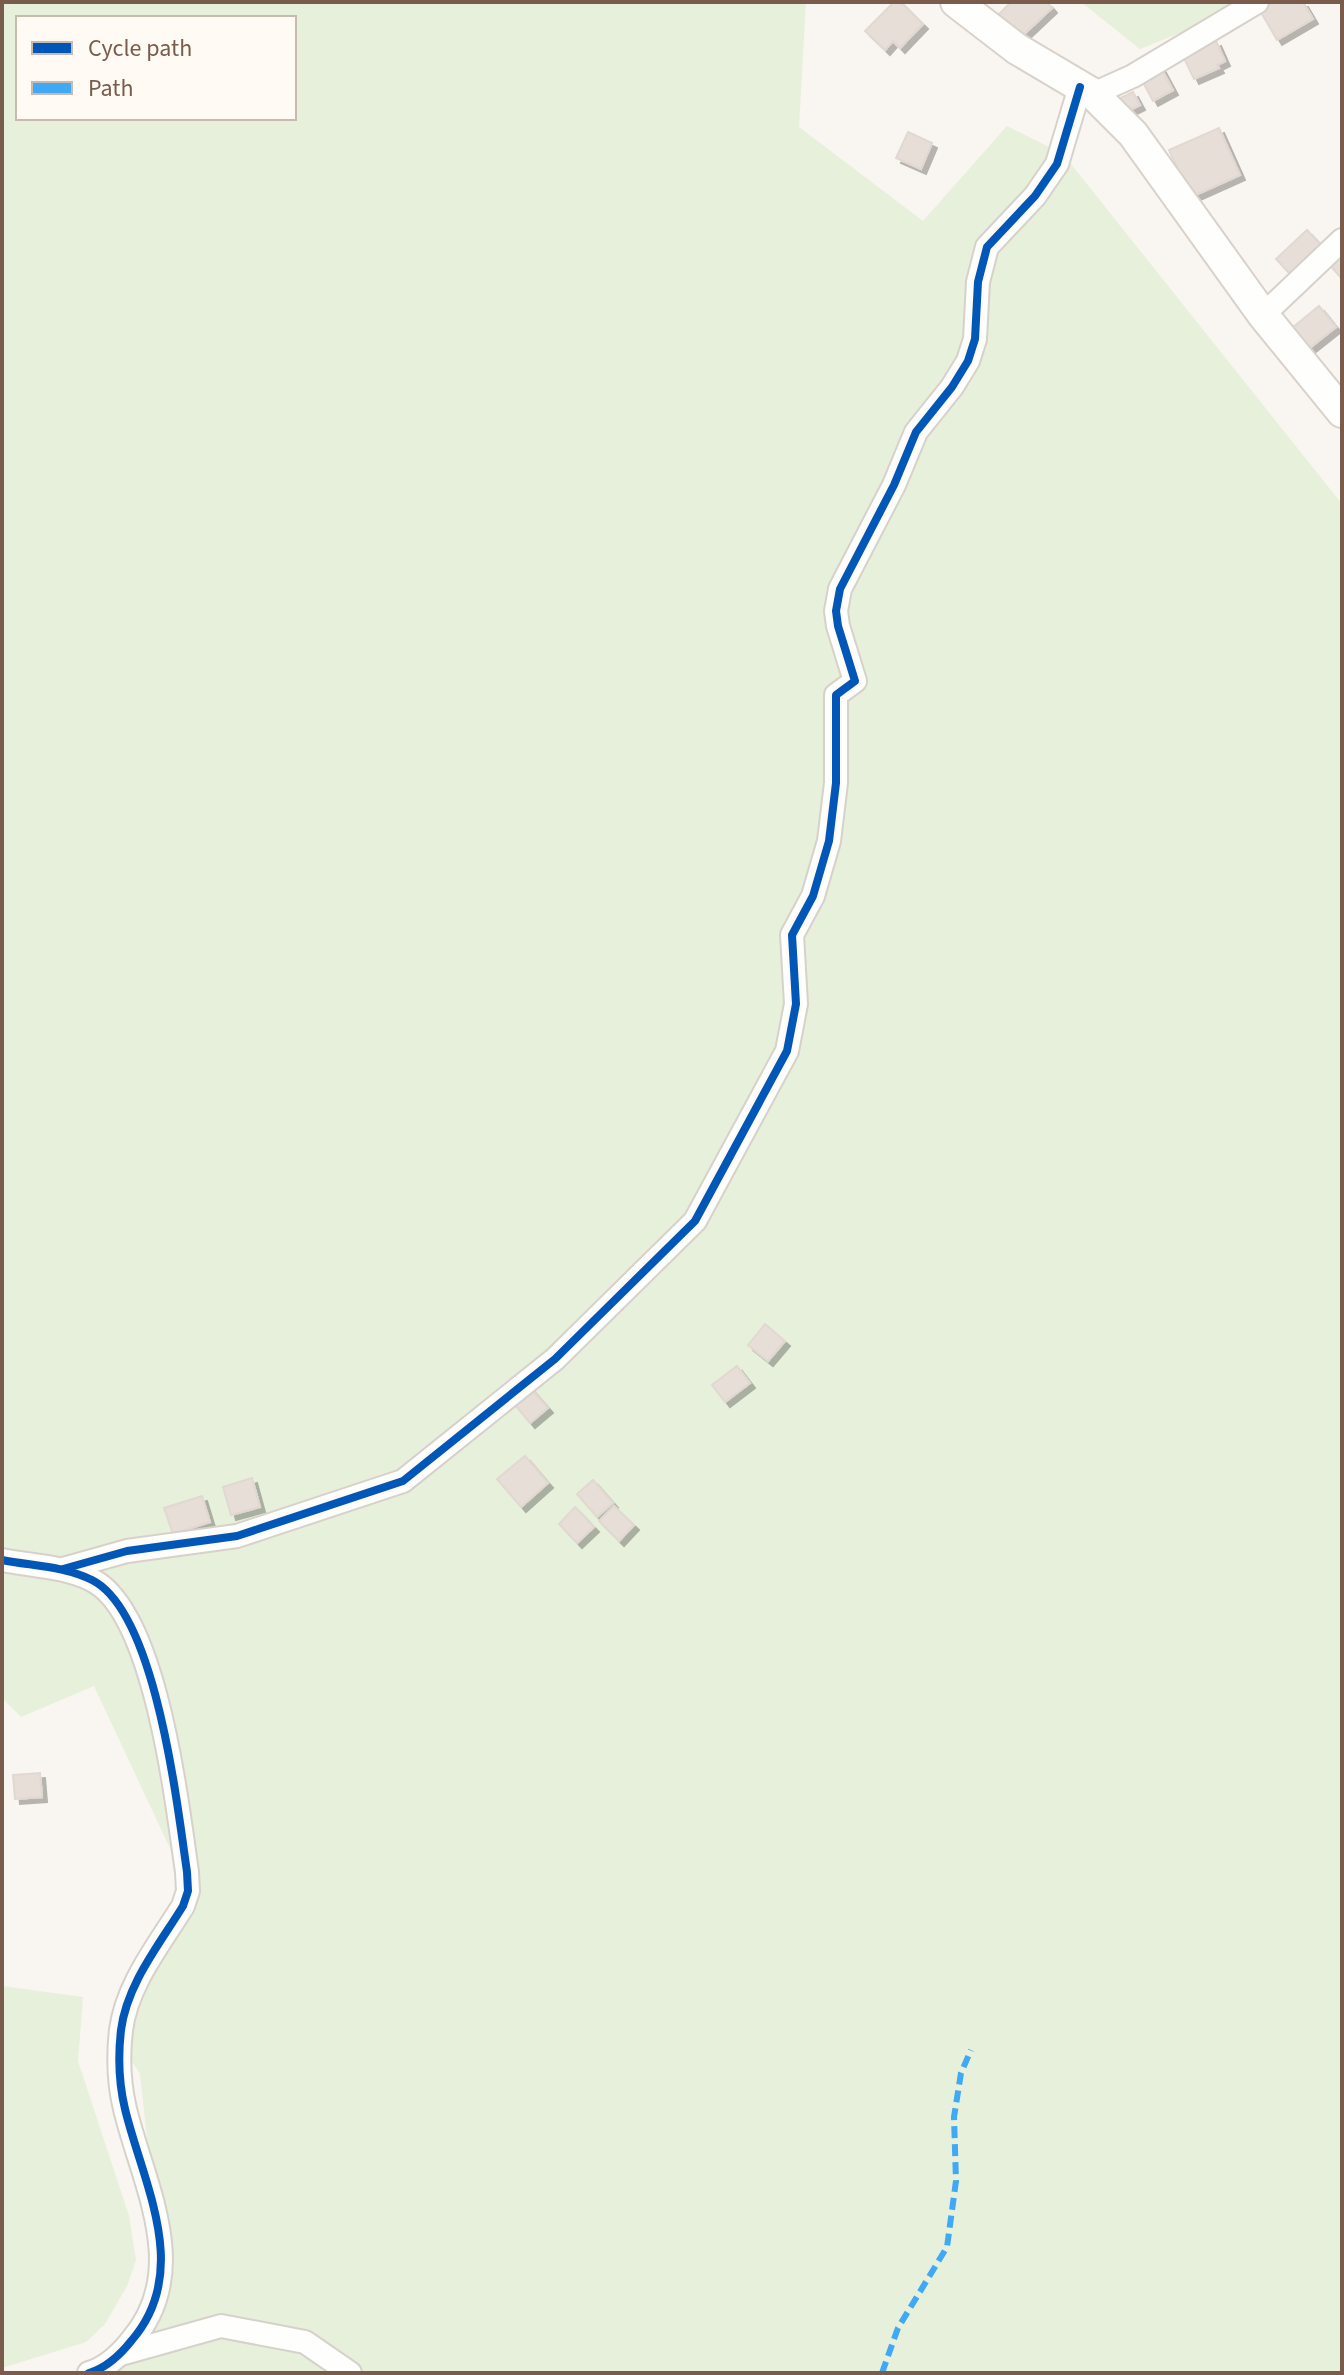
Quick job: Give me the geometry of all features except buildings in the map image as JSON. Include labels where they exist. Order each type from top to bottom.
[{"type":"street","points":[[956,2],[1017,49],[1086,90],[1133,134],[1263,315],[1342,412]]},
{"type":"street","points":[[1086,90],[1133,76],[1257,2]]},
{"type":"street","points":[[63,1569],[127,1551],[237,1536],[403,1481],[555,1359],[695,1221],[787,1051],[796,1004],[792,935],[813,896],[829,841],[836,783],[836,695],[855,681],[838,626],[836,611],[840,589],[894,485],[916,432],[952,387],[968,361],[975,339],[978,282],[987,247],[1035,196],[1057,164],[1086,90]]},
{"type":"street","points":[[1263,315],[1342,240]]},
{"type":"street","points":[[2,1560],[63,1569],[94,1581],[115,1599],[134,1628],[156,1694],[187,1872],[188,1891],[183,1906],[132,1988],[121,2027],[120,2082],[125,2109],[158,2217],[161,2251],[153,2304],[144,2327],[121,2354]]},
{"type":"street","points":[[89,2373],[121,2354],[221,2326],[305,2342],[350,2373]]},
{"type":"green space","points":[[2,2],[806,2],[799,127],[923,221],[1007,126],[1063,154],[1342,504],[1342,2373],[99,2373],[129,2364],[161,2267],[140,2074],[125,2046],[125,2027],[137,1990],[197,1906],[94,1686],[21,1717],[2,1698]]},
{"type":"green space","points":[[1081,2],[1257,2],[1140,49]]},
{"type":"green space","points":[[2,1986],[83,1997],[78,2061],[129,2216],[136,2260],[127,2286],[105,2324],[86,2342],[2,2368]]},
{"type":"marked path","points":[[882,2373],[898,2328],[947,2247],[956,2181],[954,2117],[961,2073],[971,2050]]},
{"type":"cycle path","points":[[63,1569],[127,1551],[237,1536],[403,1481],[555,1359],[695,1221],[787,1051],[796,1004],[792,935],[813,896],[829,841],[836,783],[836,695],[855,681],[838,626],[836,611],[840,589],[894,485],[916,432],[952,387],[968,361],[975,339],[978,282],[987,247],[1035,196],[1057,164],[1080,87]]},
{"type":"cycle path","points":[[2,1560],[81,1575],[92,1580],[114,1599],[132,1630],[148,1669],[160,1712],[187,1872],[188,1891],[183,1906],[137,1981],[124,2013],[120,2040],[123,2099],[158,2226],[161,2256],[159,2285],[150,2313],[132,2340],[113,2360],[89,2373]]}]
